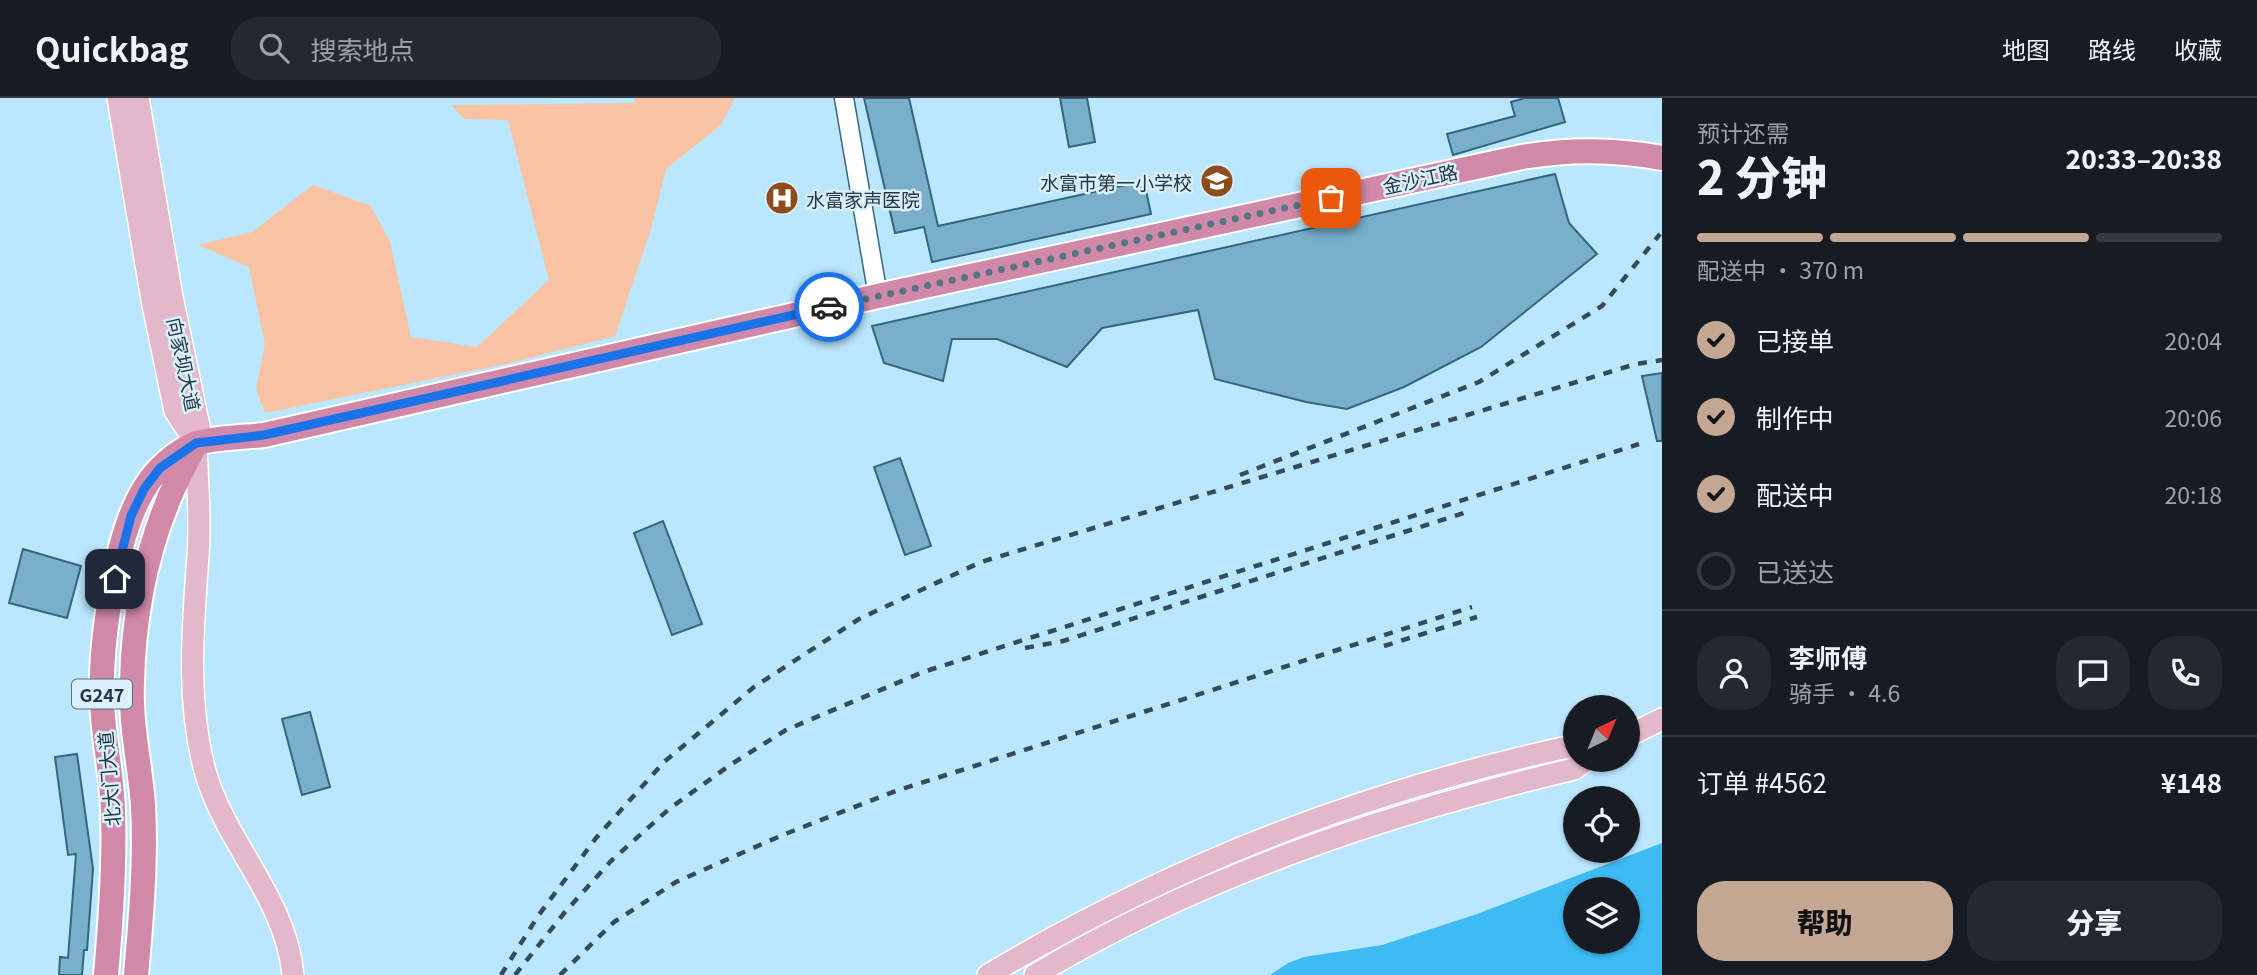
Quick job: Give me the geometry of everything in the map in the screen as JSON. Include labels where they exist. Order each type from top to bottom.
[{"type":"highway","name":"金沙江路","points":[[196,443],[264,435],[878,296],[1522,157],[1588,150],[1662,158]]},
{"type":"highway","name":"北大门大道","points":[[106,975],[113,886],[113,810],[102,688],[109,608],[124,536],[138,500],[160,468],[196,443]]},
{"type":"highway","name":"北大门大道","points":[[136,975],[143,834],[141,776],[132,709],[133,655],[153,543],[171,493],[196,443]]},
{"type":"main road","name":"向家坝大道","points":[[118,98],[152,300],[175,411],[196,443]]},
{"type":"main road","name":"向家坝大道","points":[[138,98],[172,297],[200,430],[196,443]]},
{"type":"main road","points":[[196,443],[198,552],[191,651],[193,701],[200,749],[222,815],[262,883],[280,923],[290,953],[293,975]]},
{"type":"main road","points":[[1640,730],[1662,719]]},
{"type":"main road","points":[[988,975],[1089,917],[1147,888],[1273,833],[1413,785],[1489,764],[1563,748]]},
{"type":"main road","points":[[1035,975],[1158,910],[1282,856],[1420,809],[1563,772]]},
{"type":"street","points":[[844,98],[878,296]]},
{"type":"shaded area","points":[[635,98],[735,98],[721,125],[666,169],[651,229],[615,336],[501,365],[265,413],[256,389],[265,344],[249,267],[198,245],[252,232],[313,185],[371,206],[390,242],[411,337],[477,347],[549,280],[508,120],[464,119],[451,105],[635,103]]},
{"type":"water","points":[[1662,843],[1662,975],[1270,975],[1288,963],[1304,957],[1382,945],[1477,914],[1563,881],[1563,954],[1640,954],[1640,877],[1573,877],[1610,863],[1640,863],[1640,851]]},
{"type":"building","points":[[864,98],[909,98],[938,226],[1144,181],[1151,214],[932,262],[924,227],[895,233]]},
{"type":"building","points":[[1060,98],[1087,98],[1095,142],[1069,147]]},
{"type":"building","points":[[1525,98],[1558,98],[1565,122],[1453,155],[1447,134],[1515,116],[1511,102]]},
{"type":"building","points":[[1555,174],[1569,223],[1597,254],[1481,347],[1404,387],[1347,409],[1306,402],[1215,379],[1198,310],[1102,328],[1067,367],[997,339],[952,339],[943,381],[884,363],[872,326]]},
{"type":"building","points":[[1662,373],[1662,441],[1657,441],[1642,376]]},
{"type":"building","points":[[900,458],[931,546],[905,555],[874,467]]},
{"type":"building","points":[[663,521],[702,624],[672,635],[634,533]]},
{"type":"building","points":[[23,549],[81,566],[67,618],[9,603]]},
{"type":"building","points":[[310,712],[330,787],[302,795],[282,719]]},
{"type":"building","points":[[77,754],[93,869],[87,950],[84,950],[82,975],[59,975],[60,957],[68,958],[76,854],[68,855],[55,757]]},
{"type":"railway","points":[[1240,475],[1479,382],[1602,306],[1660,234]]},
{"type":"railway","points":[[501,975],[538,916],[596,838],[664,762],[754,687],[859,619],[981,562],[1636,364],[1662,360]]},
{"type":"railway","points":[[515,975],[565,912],[611,861],[669,809],[730,765],[786,730],[923,672],[1639,444]]},
{"type":"railway","points":[[1025,648],[1063,641],[1470,511]]},
{"type":"railway","points":[[560,975],[614,922],[676,882],[785,834],[896,791],[1472,607]]},
{"type":"railway","points":[[1384,646],[1477,617]]},
{"type":"way so far","points":[[829,307],[1331,198]]},
{"type":"place","name":"水富市第一小学校","points":[[1217,181]]},
{"type":"place","name":"水富家声医院","points":[[782,198]]},
{"type":"route","points":[[115,579],[126,531],[144,489],[160,468],[196,443],[264,435],[829,307]]}]
